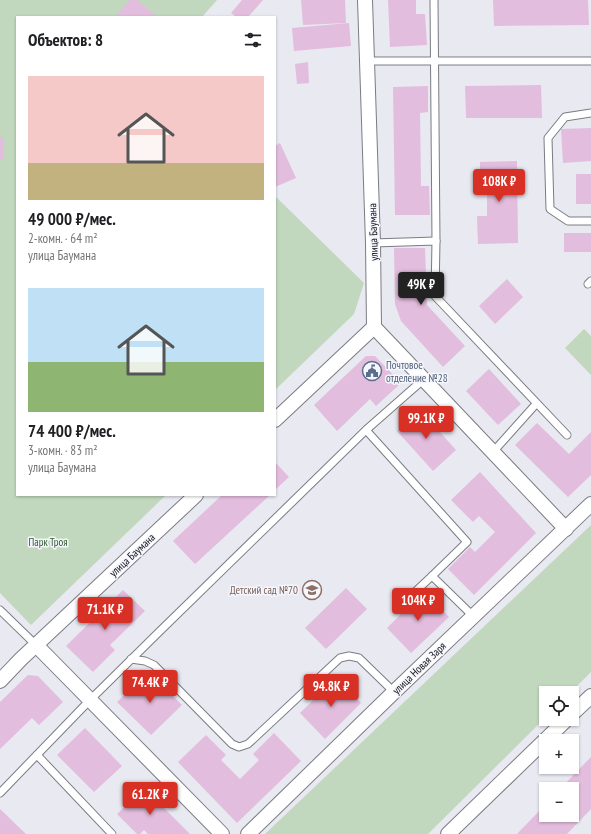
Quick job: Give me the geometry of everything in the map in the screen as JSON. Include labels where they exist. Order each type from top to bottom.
[{"type":"street","name":"улица Баумана","points":[[365,0],[368,61],[374,327]]},
{"type":"street","points":[[276,419],[374,327],[566,529]]},
{"type":"street","name":"улица Баумана","points":[[0,681],[36,645],[195,496]]},
{"type":"street","name":"улица Новая Заря","points":[[248,834],[591,504]]},
{"type":"street","points":[[36,645],[222,834]]},
{"type":"street","points":[[579,707],[591,696]]},
{"type":"street","points":[[448,834],[560,726]]},
{"type":"lane","points":[[434,0],[435,296],[567,435]]},
{"type":"lane","points":[[368,61],[591,61]]},
{"type":"lane","points":[[591,114],[565,117],[548,138],[550,209],[568,221],[591,221]]},
{"type":"lane","points":[[373,243],[436,241]]},
{"type":"lane","points":[[0,793],[131,659],[366,430],[424,379]]},
{"type":"lane","points":[[493,452],[536,404]]},
{"type":"lane","points":[[366,430],[467,542],[401,605]]},
{"type":"lane","points":[[432,576],[473,616]]},
{"type":"lane","points":[[0,610],[36,645]]},
{"type":"lane","points":[[0,622],[6,616]]},
{"type":"lane","points":[[131,659],[144,661],[154,665],[232,744],[239,747],[248,744],[340,658],[348,656],[359,658],[394,692]]},
{"type":"lane","points":[[37,755],[112,834]]},
{"type":"green space","name":"Парк Троя","points":[[0,0],[217,0],[203,16],[16,16],[16,496],[165,496],[31,625],[0,593]]},
{"type":"green space","points":[[276,197],[364,283],[354,314],[276,389]]},
{"type":"green space","points":[[584,329],[591,336],[591,375],[565,348]]},
{"type":"green space","points":[[591,525],[591,672],[577,686],[539,686],[539,724],[428,834],[265,834]]},
{"type":"building","points":[[130,0],[137,0],[156,16],[116,16]]},
{"type":"building","points":[[242,0],[263,0],[249,16],[235,16],[231,13]]},
{"type":"building","points":[[301,0],[345,0],[346,23],[303,25]]},
{"type":"building","points":[[388,0],[416,0],[416,14],[425,14],[427,45],[390,47]]},
{"type":"building","points":[[493,0],[588,0],[589,25],[494,26]]},
{"type":"building","points":[[349,23],[351,46],[294,51],[292,28]]},
{"type":"building","points":[[308,62],[309,83],[297,84],[295,64]]},
{"type":"building","points":[[541,85],[542,118],[466,118],[465,86]]},
{"type":"building","points":[[428,86],[428,112],[420,113],[421,186],[429,186],[430,215],[395,215],[393,87]]},
{"type":"building","points":[[591,128],[591,161],[563,163],[561,129]]},
{"type":"building","points":[[0,137],[3,137],[4,159],[0,159]]},
{"type":"building","points":[[280,143],[296,178],[276,187],[276,145]]},
{"type":"building","points":[[517,161],[518,243],[478,244],[477,216],[487,216],[487,187],[480,187],[480,162]]},
{"type":"building","points":[[576,174],[591,174],[591,204],[576,204]]},
{"type":"building","points":[[564,233],[591,233],[591,252],[564,252]]},
{"type":"building","points":[[394,248],[425,248],[427,305],[465,346],[443,367],[401,321],[395,304]]},
{"type":"building","points":[[507,279],[523,297],[495,324],[479,306]]},
{"type":"building","points":[[366,356],[375,356],[401,383],[376,406],[370,399],[337,431],[314,405]]},
{"type":"building","points":[[489,369],[521,404],[498,425],[466,391]]},
{"type":"building","points":[[420,410],[456,450],[433,471],[397,431]]},
{"type":"building","points":[[537,423],[569,454],[591,432],[591,475],[568,497],[515,445]]},
{"type":"building","points":[[276,463],[289,477],[276,489]]},
{"type":"building","points":[[480,472],[536,533],[474,595],[448,569],[470,547],[475,552],[495,532],[479,516],[473,522],[451,500]]},
{"type":"building","points":[[221,496],[269,496],[195,564],[173,541]]},
{"type":"building","points":[[346,588],[367,609],[326,649],[305,628]]},
{"type":"building","points":[[123,590],[145,611],[110,645],[115,650],[93,672],[66,646]]},
{"type":"building","points":[[424,591],[449,617],[411,653],[387,628]]},
{"type":"building","points":[[148,672],[182,705],[151,735],[117,702]]},
{"type":"building","points":[[28,675],[38,676],[63,702],[39,725],[32,718],[0,749],[0,702]]},
{"type":"building","points":[[337,677],[361,703],[325,739],[300,713]]},
{"type":"building","points":[[85,728],[122,766],[94,792],[57,755]]},
{"type":"building","points":[[274,733],[301,761],[237,823],[178,762],[206,735],[226,755],[221,760],[240,779],[259,760],[253,754]]},
{"type":"building","points":[[591,757],[591,809],[579,822],[579,782],[567,782],[575,774],[579,774],[579,769]]},
{"type":"building","points":[[144,788],[190,834],[148,834],[144,830],[140,834],[137,834],[117,814]]},
{"type":"building","points":[[0,809],[26,834],[0,834]]},
{"type":"building","points":[[539,811],[539,822],[579,822],[567,834],[517,834]]},
{"type":"place","name":"Почтовое отделение №28","points":[[372,371]]},
{"type":"place","name":"Детский сад №70","points":[[312,590]]}]
